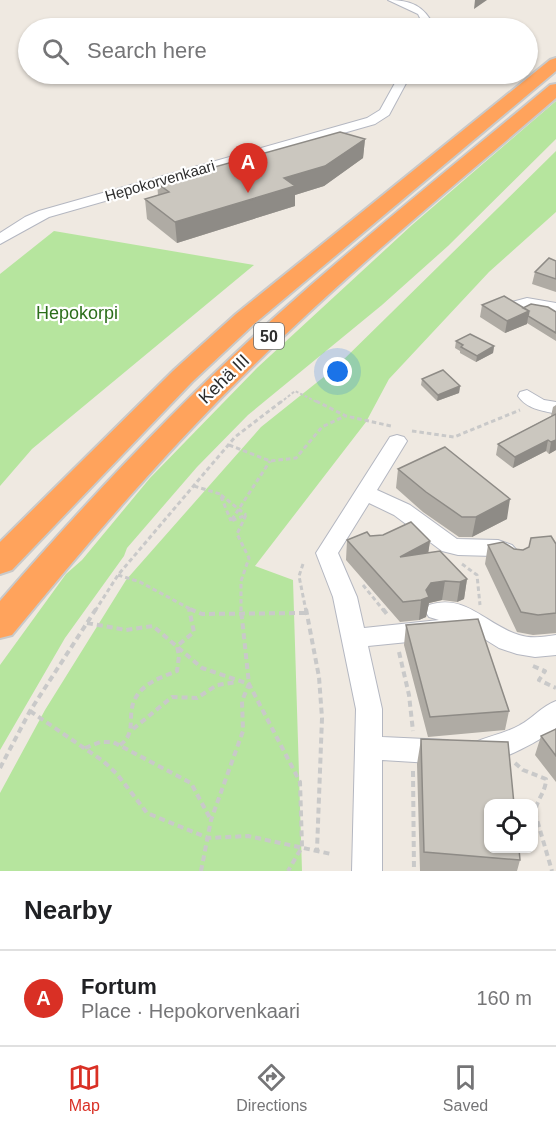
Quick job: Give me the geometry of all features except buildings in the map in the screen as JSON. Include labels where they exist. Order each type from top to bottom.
[{"type":"highway","points":[[538,66],[556,50]]},
{"type":"highway","name":"Kehä III","points":[[538,78],[556,63]]},
{"type":"highway","points":[[493,115],[519,84]]},
{"type":"highway","name":"Kehä III","points":[[0,562],[183,376],[245,319],[531,84]]},
{"type":"highway","name":"Kehä III","points":[[0,625],[87,523],[226,377],[308,301],[556,89]]},
{"type":"street","points":[[393,0],[422,12],[425,18]]},
{"type":"street","name":"Hepokorvenkaari","points":[[0,240],[30,220],[44,214],[371,121],[385,112],[400,84]]},
{"type":"street","points":[[514,307],[527,303],[556,308]]},
{"type":"street","points":[[527,396],[550,394],[556,391]]},
{"type":"street","points":[[527,396],[538,404],[556,408]]},
{"type":"street","points":[[368,871],[369,709],[345,597],[327,553],[402,433]]},
{"type":"street","points":[[365,493],[384,500],[410,527],[459,548],[508,553],[483,531]]},
{"type":"street","points":[[437,611],[459,612],[496,636],[519,646],[556,645]]},
{"type":"street","points":[[354,638],[482,625]]},
{"type":"street","points":[[368,748],[474,753],[507,744],[554,718]]},
{"type":"path","points":[[0,768],[30,711],[118,575],[235,437],[295,391],[346,416],[402,433],[454,436],[521,410],[527,396]]},
{"type":"path","points":[[228,445],[270,461],[296,458],[322,427],[346,416]]},
{"type":"path","points":[[231,521],[270,461]]},
{"type":"path","points":[[194,486],[220,494],[246,515]]},
{"type":"path","points":[[220,494],[231,521]]},
{"type":"path","points":[[231,521],[246,515]]},
{"type":"path","points":[[246,515],[237,534],[249,558],[241,581],[249,684],[300,782],[302,847],[288,871]]},
{"type":"path","points":[[472,560],[462,561],[462,565],[477,574],[482,625]]},
{"type":"path","points":[[303,564],[299,576],[319,677],[322,718],[317,850]]},
{"type":"path","points":[[118,575],[131,577],[202,614],[305,613]]},
{"type":"path","points":[[356,577],[391,619],[413,720],[414,871]]},
{"type":"path","points":[[177,646],[194,632],[189,609]]},
{"type":"path","points":[[87,623],[126,630],[153,626],[196,664],[215,674],[249,684]]},
{"type":"path","points":[[133,729],[132,706],[142,689],[160,677],[177,671],[177,646]]},
{"type":"path","points":[[120,745],[128,741],[133,729],[172,697],[197,698],[217,686],[239,681]]},
{"type":"path","points":[[201,871],[211,820],[243,731],[242,702],[249,684]]},
{"type":"path","points":[[30,711],[85,748],[117,774],[147,813],[208,838],[248,836],[331,854]]},
{"type":"path","points":[[85,748],[100,742],[113,742],[191,783],[211,820]]},
{"type":"path","points":[[519,756],[515,760],[518,767],[546,779],[545,793],[535,807],[535,813],[552,871]]},
{"type":"green space","points":[[556,101],[556,139],[448,246],[382,305],[248,415],[197,467],[127,548],[124,556],[65,638],[0,750],[0,665],[66,574],[82,560],[150,478],[258,367],[412,225]]},
{"type":"green space","points":[[556,151],[556,212],[489,272],[389,379],[366,422],[255,566],[293,580],[302,871],[0,871],[0,793],[45,710],[126,580],[261,427],[335,368]]},
{"type":"green space","name":"Hepokorpi","points":[[54,231],[254,265],[32,449],[0,486],[0,274]]},
{"type":"place","name":"Fortum","points":[[248,193]]}]
